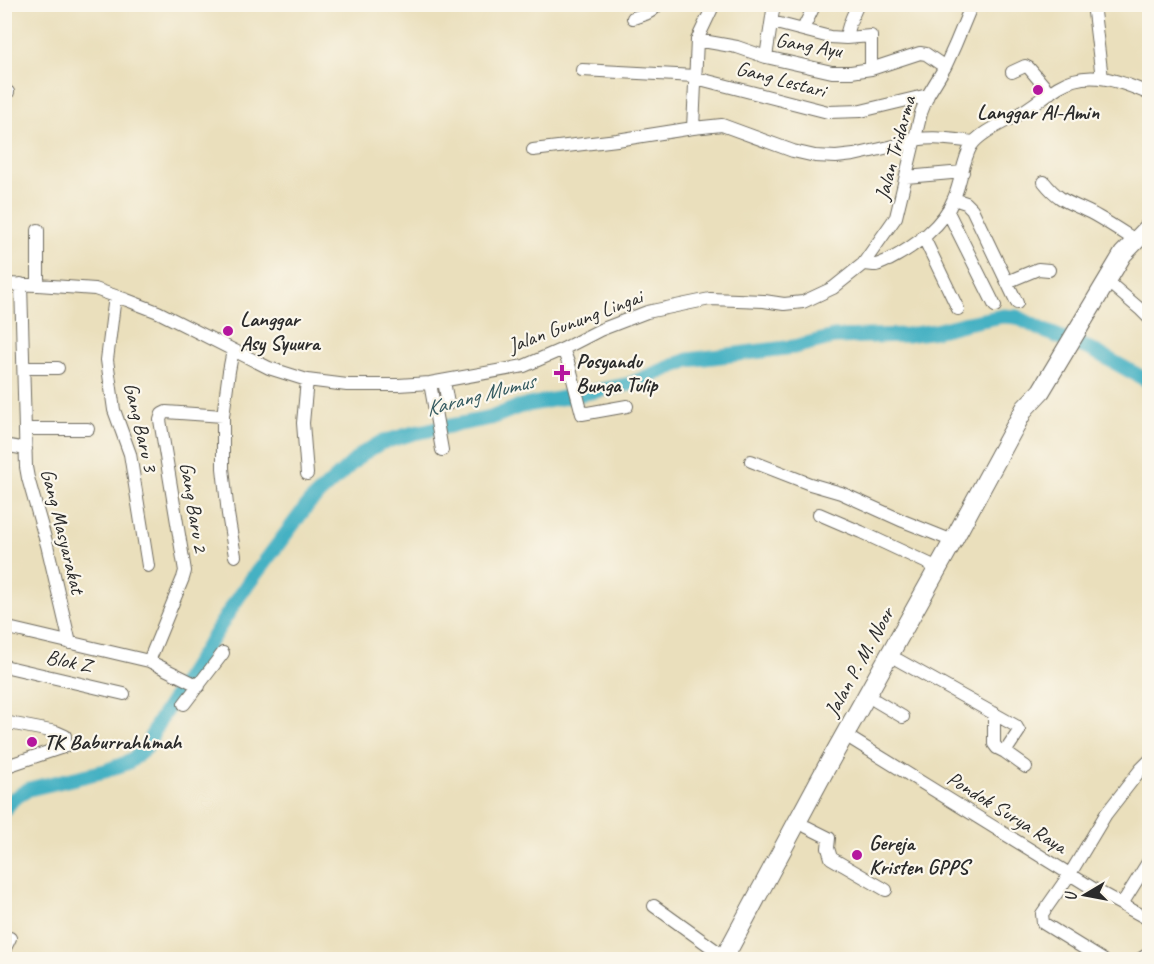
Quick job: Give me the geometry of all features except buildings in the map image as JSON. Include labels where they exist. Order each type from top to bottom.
[{"type":"highway","name":"Jalan P. M. Noor","points":[[729,957],[807,827],[849,738],[876,700],[898,660],[953,541],[1025,408],[1041,391],[1123,254],[1143,237]]},
{"type":"highway","name":"Jalan P. M. Noor","points":[[729,957],[939,572],[1034,413],[1041,391]]},
{"type":"street","points":[[633,18],[654,10],[658,4]]},
{"type":"street","points":[[693,128],[697,40],[714,4]]},
{"type":"street","points":[[766,57],[774,4]]},
{"type":"street","points":[[803,29],[814,4]]},
{"type":"street","points":[[846,38],[858,4]]},
{"type":"street","name":"Jalan Tridarma","points":[[863,264],[896,217],[921,113],[928,95],[945,67],[972,4]]},
{"type":"street","points":[[1093,4],[1102,78]]},
{"type":"street","points":[[772,22],[830,37],[872,37],[871,69]]},
{"type":"street","name":"Gang Ayu","points":[[697,40],[737,47],[766,57],[832,72],[871,69],[924,53],[945,67]]},
{"type":"street","points":[[1012,72],[1025,66],[1029,68],[1050,93]]},
{"type":"street","name":"Gang Lestari","points":[[582,70],[695,77],[824,112],[861,111],[928,95]]},
{"type":"street","points":[[863,264],[878,268],[939,223],[948,212],[954,199],[966,158],[974,142],[992,128],[1060,86],[1078,78],[1102,78],[1125,83],[1149,94]]},
{"type":"street","points":[[533,150],[722,125],[793,151],[815,156],[854,155],[907,143],[914,139],[974,142]]},
{"type":"street","points":[[906,177],[963,172]]},
{"type":"street","points":[[1044,182],[1064,201],[1143,237]]},
{"type":"street","points":[[954,199],[966,203],[972,209],[1017,303]]},
{"type":"street","points":[[948,212],[995,306]]},
{"type":"street","points":[[38,230],[38,285]]},
{"type":"street","points":[[923,236],[958,309]]},
{"type":"street","name":"Jalan Gunung Lingai","points":[[4,284],[95,289],[158,312],[269,368],[307,380],[347,385],[399,385],[444,381],[524,366],[600,330],[647,312],[710,298],[784,304],[803,302],[833,288],[863,264]]},
{"type":"street","points":[[1007,282],[1038,269],[1049,270]]},
{"type":"street","points":[[1107,280],[1149,319]]},
{"type":"street","name":"Gang Masyarakat","points":[[21,284],[28,478],[47,545],[70,643]]},
{"type":"street","name":"Gang Baru 3","points":[[115,296],[107,360],[114,410],[130,454],[148,566]]},
{"type":"street","points":[[563,349],[581,413],[627,405]]},
{"type":"street","points":[[233,350],[223,416],[224,468],[235,556]]},
{"type":"street","points":[[24,368],[58,368]]},
{"type":"street","points":[[307,380],[303,423],[307,474]]},
{"type":"street","points":[[444,381],[448,404]]},
{"type":"street","points":[[430,383],[442,447]]},
{"type":"street","name":"Gang Baru 2","points":[[149,661],[184,571],[160,420],[162,414],[166,412],[223,416]]},
{"type":"street","points":[[26,429],[88,429]]},
{"type":"street","points":[[4,445],[26,449]]},
{"type":"street","points":[[751,460],[841,493],[903,522],[953,541]]},
{"type":"street","points":[[819,514],[861,532],[939,572]]},
{"type":"street","points":[[4,627],[149,661],[197,684]]},
{"type":"street","points":[[184,704],[197,684],[223,653]]},
{"type":"street","points":[[898,660],[1016,726],[1019,731],[1005,752]]},
{"type":"street","name":"Blok Z","points":[[4,666],[124,694]]},
{"type":"street","points":[[876,700],[903,717]]},
{"type":"street","points":[[994,713],[994,744],[1026,767]]},
{"type":"street","points":[[4,722],[57,732],[65,736],[65,746],[4,767]]},
{"type":"street","name":"Pondok Surya Raya","points":[[849,738],[1096,891],[1149,920]]},
{"type":"street","points":[[1096,958],[1043,923],[1042,914],[1070,874],[1106,814],[1149,760]]},
{"type":"street","points":[[807,827],[829,838],[828,848],[831,858],[886,890]]},
{"type":"street","points":[[1122,904],[1149,859]]},
{"type":"street","points":[[654,906],[729,957]]},
{"type":"street","points":[[4,950],[10,938]]},
{"type":"street","points":[[1139,960],[1149,953]]},
{"type":"waterway","name":"Karang Mumus","points":[[4,810],[13,799],[29,789],[105,771],[129,762],[146,748],[158,723],[239,596],[309,503],[362,454],[380,443],[414,433],[491,418],[518,407],[630,384],[688,360],[794,347],[834,337],[907,335],[1003,316],[1017,317],[1042,330],[1092,350],[1150,382]]},
{"type":"place","name":"Langgar Al-Amin","points":[[1038,90]]},
{"type":"place","name":"Langgar Asy Syuura","points":[[228,331]]},
{"type":"place","name":"Posyandu Bunga Tulip","points":[[562,373]]},
{"type":"place","name":"TK Baburrahhmah","points":[[32,742]]},
{"type":"place","name":"Gereja Kristen GPPS","points":[[857,855]]}]
